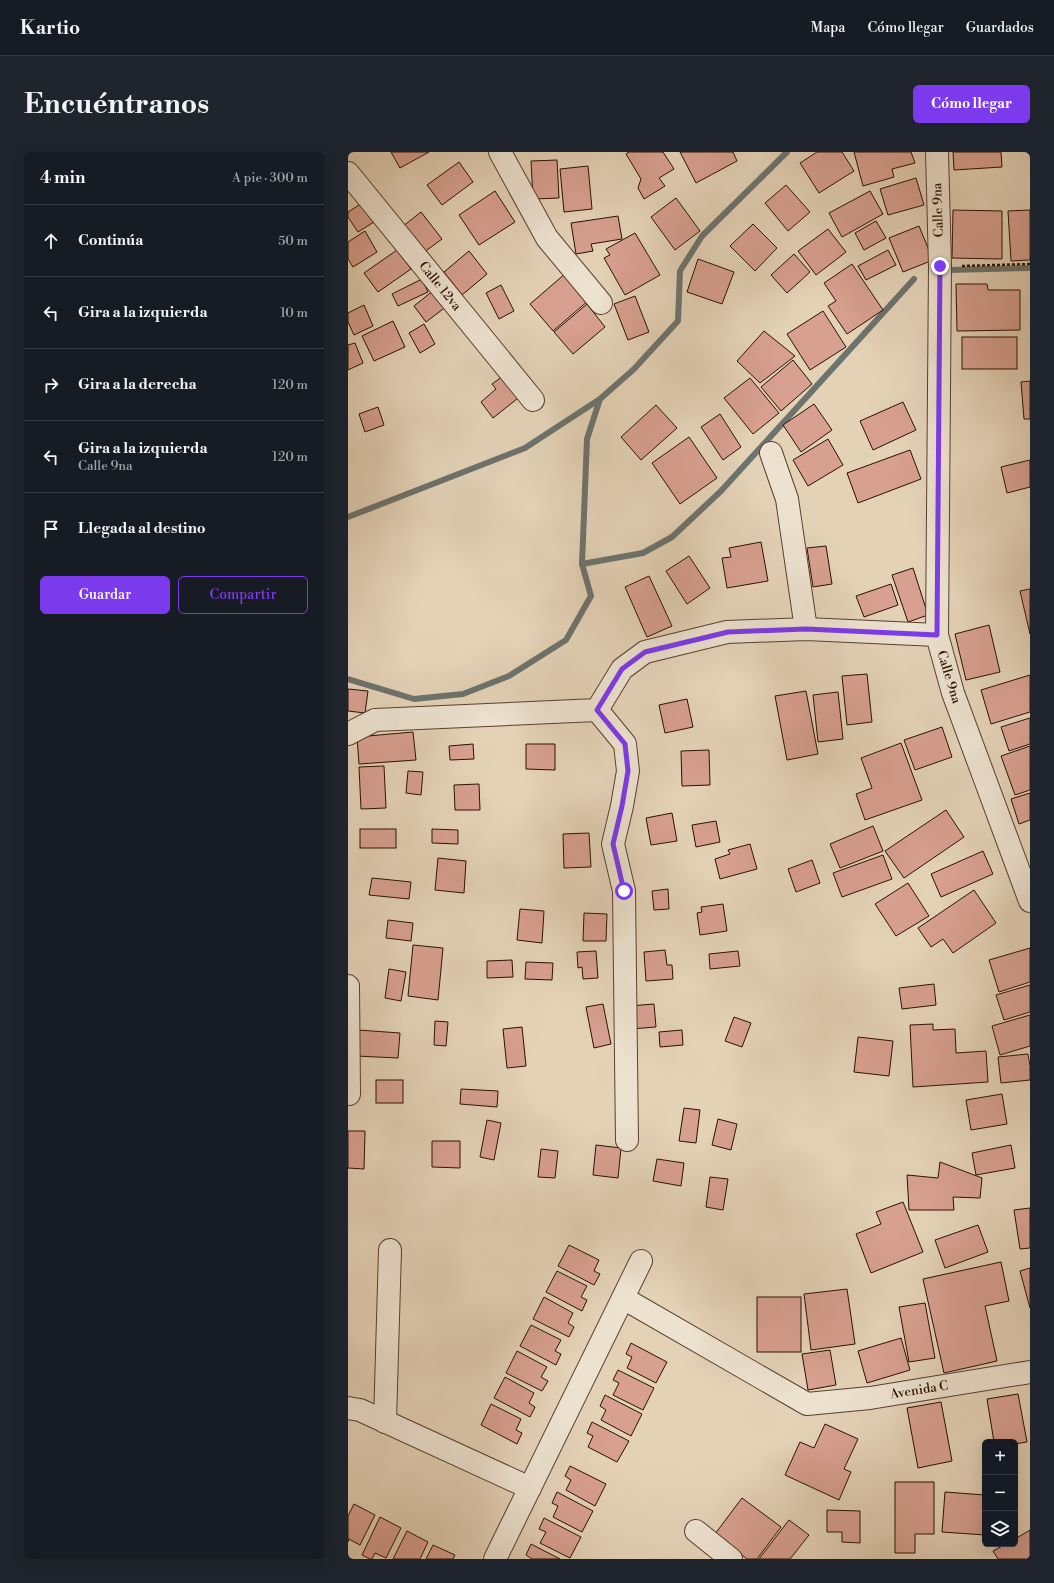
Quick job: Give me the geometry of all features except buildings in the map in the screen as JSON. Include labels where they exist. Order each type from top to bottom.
[{"type":"street","points":[[500,152],[547,238],[601,303]]},
{"type":"street","name":"Calle 9na","points":[[937,152],[940,266],[937,635],[953,693],[1022,856],[1030,901]]},
{"type":"street","name":"Calle 12va","points":[[348,173],[533,400]]},
{"type":"street","points":[[771,453],[787,499],[806,629]]},
{"type":"street","points":[[597,710],[622,669],[645,652],[728,632],[806,629],[937,635]]},
{"type":"street","points":[[348,734],[375,720],[597,710]]},
{"type":"street","points":[[597,710],[625,744],[628,771],[613,844],[624,891],[626,1140]]},
{"type":"street","points":[[348,986],[349,1094]]},
{"type":"street","points":[[385,1422],[390,1250]]},
{"type":"street","points":[[495,1559],[641,1261]]},
{"type":"street","name":"Avenida C","points":[[623,1298],[807,1404],[870,1398],[1030,1372]]},
{"type":"street","points":[[348,1408],[360,1410],[530,1488]]},
{"type":"street","points":[[696,1531],[730,1559]]},
{"type":"path","points":[[940,266],[1030,264]]},
{"type":"waterway","points":[[348,679],[414,699],[463,694],[509,676],[566,640],[591,596],[582,564],[587,439],[600,399],[634,369],[678,321],[680,271],[702,236],[787,152]]},
{"type":"waterway","points":[[948,270],[1030,268]]},
{"type":"waterway","points":[[582,564],[643,553],[672,537],[721,491],[914,279]]},
{"type":"waterway","points":[[348,517],[525,448],[600,399]]},
{"type":"route","points":[[624,891],[613,844],[628,771],[625,744],[597,710],[622,669],[645,652],[728,632],[806,629],[937,635],[940,266]]}]
